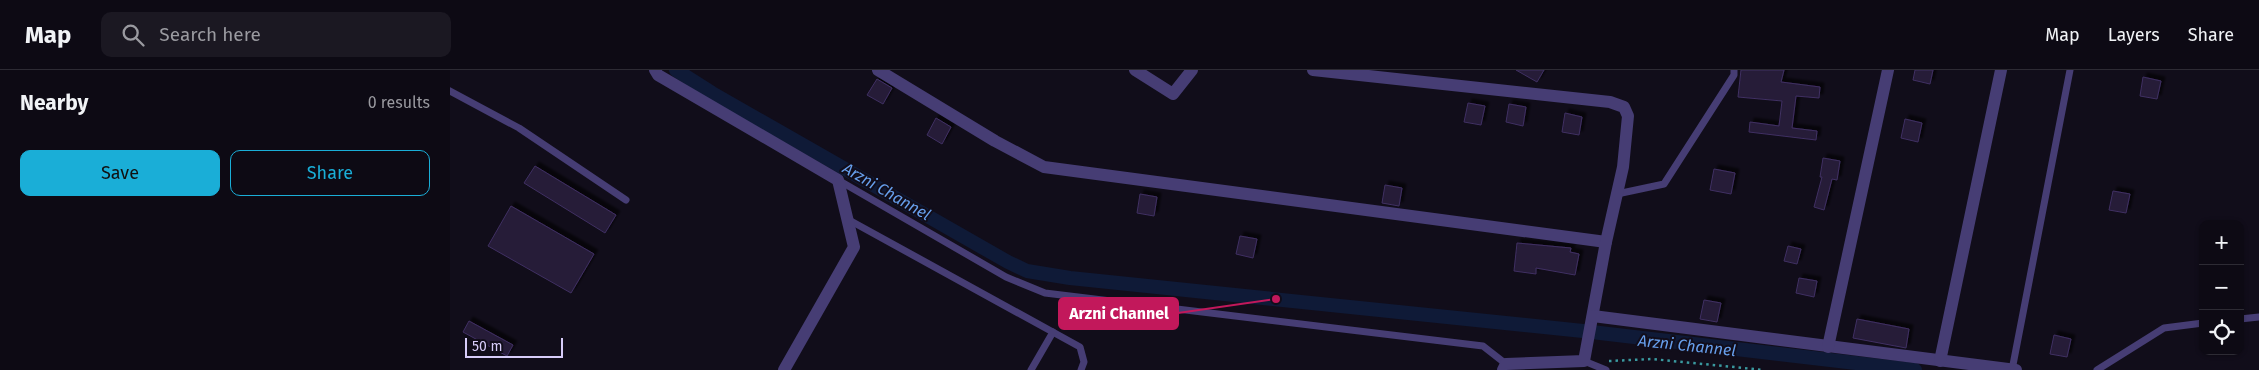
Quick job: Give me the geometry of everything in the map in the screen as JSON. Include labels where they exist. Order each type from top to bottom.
[{"type":"street","points":[[655,70],[658,75],[689,94],[838,180],[854,247],[784,370]]},
{"type":"street","points":[[878,70],[995,141],[1044,166],[1606,242]]},
{"type":"street","points":[[1135,70],[1173,94],[1192,70]]},
{"type":"street","points":[[1313,70],[1347,72],[1610,102],[1624,107],[1628,116],[1623,167],[1606,242],[1584,361],[1504,367]]},
{"type":"street","points":[[1828,347],[1888,70]]},
{"type":"street","points":[[1940,361],[2001,70]]},
{"type":"street","points":[[1592,321],[2016,370]]},
{"type":"lane","points":[[1617,194],[1664,184],[1734,76],[1734,70]]},
{"type":"lane","points":[[2012,370],[2070,70]]},
{"type":"lane","points":[[450,90],[519,128],[626,200]]},
{"type":"lane","points":[[838,180],[1006,277],[1045,293],[1483,346],[1504,367]]},
{"type":"lane","points":[[849,220],[1080,346],[1084,362],[1081,370]]},
{"type":"lane","points":[[2244,318],[2259,316]]},
{"type":"lane","points":[[2097,370],[2164,328],[2199,324]]},
{"type":"lane","points":[[1031,370],[1053,332]]},
{"type":"lane","points":[[1584,361],[1606,370]]},
{"type":"path","points":[[1584,361],[1652,359],[1764,370]]},
{"type":"building","points":[[1516,70],[1544,70],[1537,82]]},
{"type":"building","points":[[1741,70],[1784,70],[1781,82],[1820,87],[1819,98],[1796,96],[1792,128],[1817,131],[1816,140],[1749,132],[1750,122],[1779,126],[1782,101],[1738,97]]},
{"type":"building","points":[[1915,70],[1933,70],[1930,84],[1913,80]]},
{"type":"building","points":[[2143,77],[2161,81],[2157,99],[2140,96]]},
{"type":"building","points":[[877,79],[892,88],[883,104],[867,95]]},
{"type":"building","points":[[1468,103],[1485,106],[1481,125],[1464,122]]},
{"type":"building","points":[[1509,104],[1526,107],[1523,126],[1506,122]]},
{"type":"building","points":[[1565,113],[1582,117],[1579,135],[1562,132]]},
{"type":"building","points":[[936,118],[951,127],[942,144],[927,135]]},
{"type":"building","points":[[1905,119],[1922,123],[1918,142],[1901,138]]},
{"type":"building","points":[[1823,158],[1840,161],[1837,180],[1832,179],[1824,210],[1814,207],[1822,177],[1820,177]]},
{"type":"building","points":[[535,166],[616,215],[605,233],[524,183]]},
{"type":"building","points":[[1714,169],[1735,173],[1731,194],[1710,190]]},
{"type":"building","points":[[1385,185],[1402,188],[1399,206],[1382,203]]},
{"type":"building","points":[[2113,191],[2130,194],[2126,213],[2109,210]]},
{"type":"building","points":[[1140,194],[1157,197],[1154,216],[1137,213]]},
{"type":"building","points":[[511,206],[594,254],[571,293],[488,246]]},
{"type":"building","points":[[1240,236],[1257,239],[1253,258],[1236,254]]},
{"type":"building","points":[[1517,243],[1571,248],[1570,252],[1579,254],[1575,275],[1536,268],[1536,274],[1514,271]]},
{"type":"building","points":[[1788,246],[1801,249],[1797,264],[1784,261]]},
{"type":"building","points":[[1799,278],[1817,281],[1814,297],[1796,293]]},
{"type":"building","points":[[1704,300],[1721,303],[1717,322],[1700,319]]},
{"type":"building","points":[[1857,319],[1909,329],[1906,348],[1853,338]]},
{"type":"building","points":[[469,321],[513,345],[507,356],[463,332]]},
{"type":"building","points":[[2054,335],[2071,339],[2067,357],[2050,354]]},
{"type":"waterway","name":"Arzni Channel","points":[[676,70],[712,93],[1008,262],[1027,271],[1070,278],[1583,331],[1915,370]]},
{"type":"place","name":"Arzni Channel","points":[[1276,299]]}]
